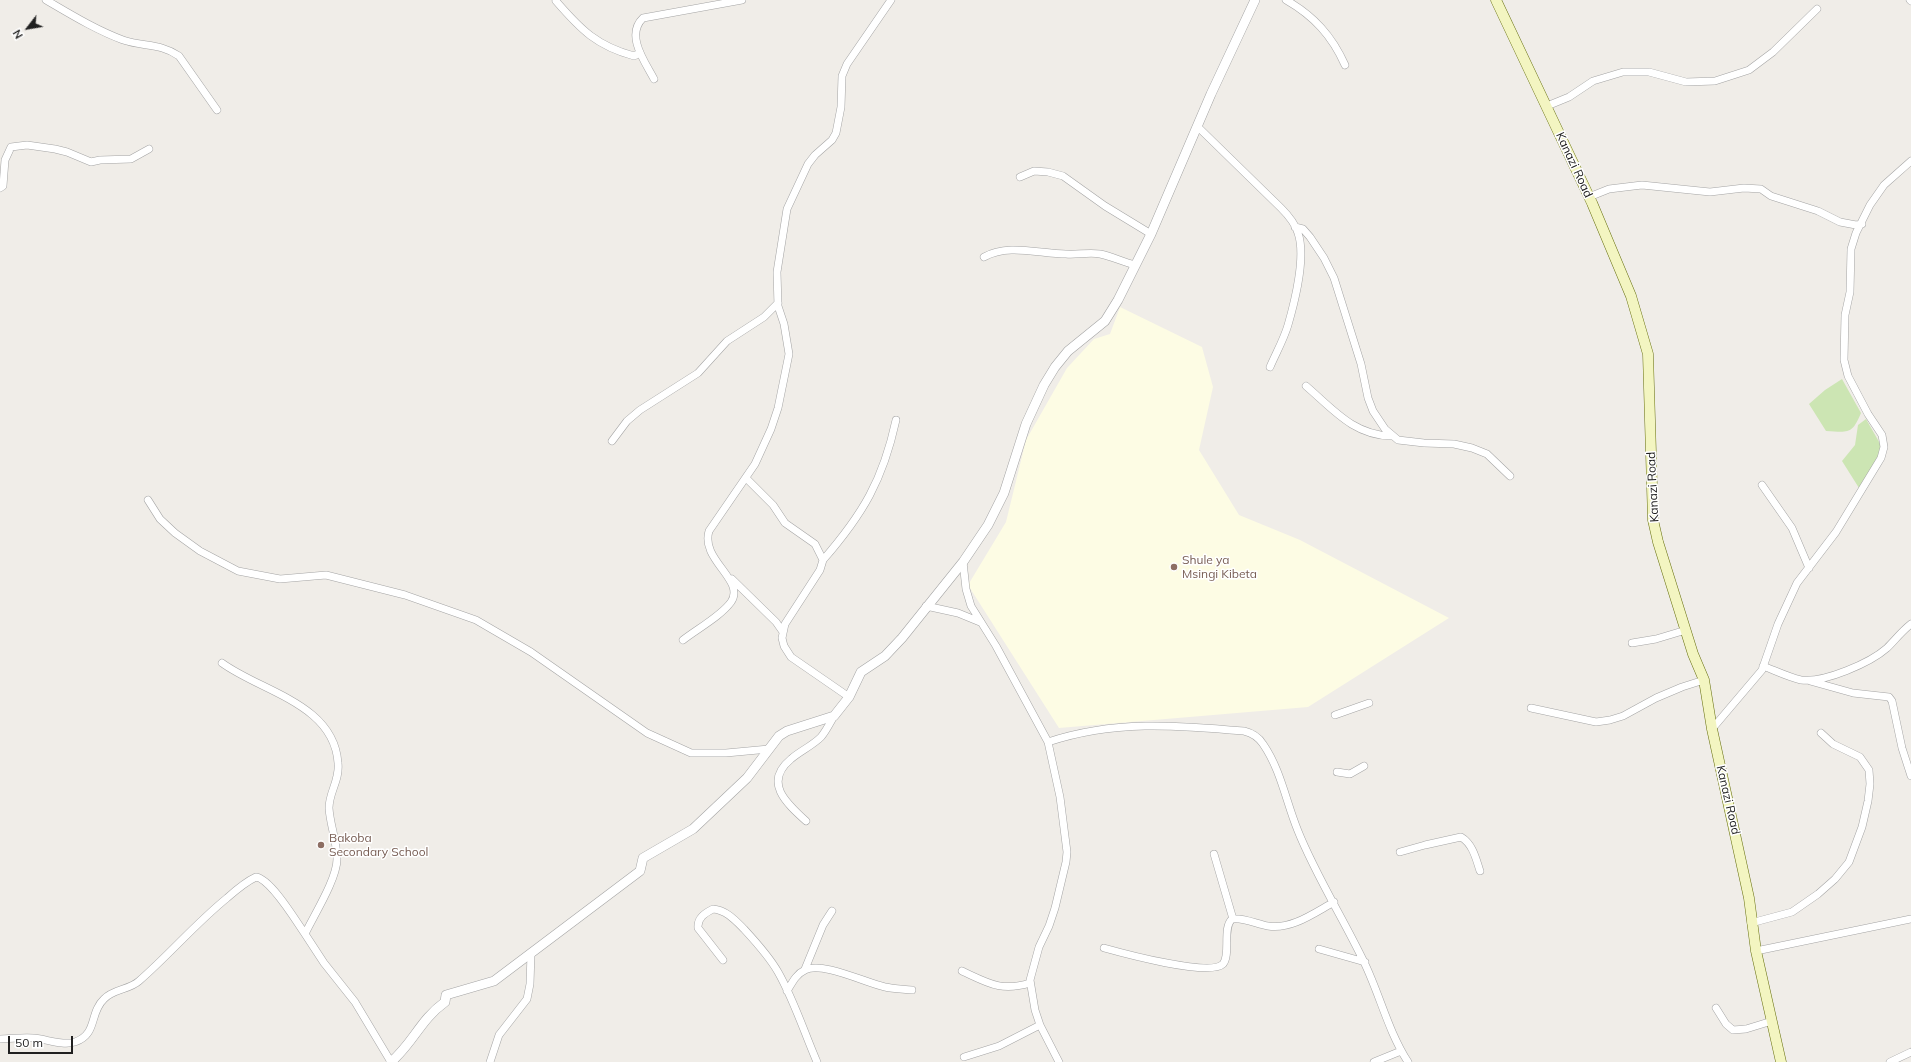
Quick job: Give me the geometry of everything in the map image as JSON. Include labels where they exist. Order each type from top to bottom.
[{"type":"main road","name":"Kanazi Road","points":[[1496,0],[1589,197],[1631,296],[1648,354],[1653,520],[1658,542],[1686,630],[1704,680],[1712,729],[1749,898],[1751,923],[1756,951],[1781,1062]]},
{"type":"street","points":[[46,0],[124,40],[171,50],[180,56],[217,110]]},
{"type":"street","points":[[654,79],[640,53],[636,40],[636,30],[639,22],[643,18],[742,0]]},
{"type":"street","points":[[683,640],[711,620],[731,603],[735,592],[726,574],[708,549],[707,536],[730,499],[746,478],[760,454],[771,430],[778,408],[787,367],[788,342],[778,303],[777,272],[787,209],[808,164],[815,155],[832,140],[836,133],[841,107],[842,76],[847,64],[891,0]]},
{"type":"street","points":[[806,821],[782,796],[778,783],[779,773],[791,758],[820,737],[849,697],[861,672],[894,647],[963,562],[996,509],[1004,492],[1026,424],[1044,385],[1055,367],[1068,351],[1105,321],[1118,300],[1150,234],[1198,127],[1211,94],[1255,0]]},
{"type":"street","points":[[1286,0],[1307,13],[1331,37],[1345,65]]},
{"type":"street","points":[[556,1],[579,27],[604,46],[634,56],[640,53]]},
{"type":"street","points":[[1547,106],[1569,97],[1593,81],[1623,72],[1649,72],[1686,82],[1715,81],[1749,70],[1773,52],[1816,9]]},
{"type":"street","points":[[1198,127],[1281,208],[1295,226],[1301,246],[1301,264],[1288,325],[1270,368]]},
{"type":"street","points":[[0,188],[3,186],[5,160],[10,147],[27,145],[55,149],[67,152],[91,162],[100,160],[131,159],[149,149]]},
{"type":"street","points":[[1712,729],[1762,670],[1784,611],[1797,583],[1824,550],[1853,506],[1878,464],[1884,447],[1882,435],[1868,414],[1848,376],[1844,360],[1845,315],[1850,292],[1851,250],[1870,205],[1884,185],[1911,160]]},
{"type":"street","points":[[1020,177],[1034,171],[1048,172],[1063,176],[1104,206],[1150,234]]},
{"type":"street","points":[[1589,197],[1609,189],[1642,185],[1710,192],[1744,188],[1761,189],[1771,196],[1818,211],[1840,222],[1856,225],[1862,224]]},
{"type":"street","points":[[1295,226],[1303,229],[1310,238],[1324,258],[1334,278],[1348,320],[1373,411],[1379,422],[1391,436],[1398,440],[1454,444],[1472,448],[1487,454],[1510,476]]},
{"type":"street","points":[[984,257],[996,251],[1006,250],[1066,254],[1091,253],[1100,254],[1135,265]]},
{"type":"street","points":[[612,441],[627,420],[698,373],[727,341],[764,317],[778,303]]},
{"type":"street","points":[[1306,386],[1349,423],[1377,436],[1391,436]]},
{"type":"street","points":[[849,697],[791,657],[784,646],[783,632],[797,604],[820,570],[822,560],[846,532],[876,485],[889,453],[896,420]]},
{"type":"street","points":[[746,478],[773,505],[785,523],[814,544],[822,560]]},
{"type":"street","points":[[1762,485],[1792,528],[1809,568]]},
{"type":"street","points":[[148,500],[160,519],[175,534],[200,551],[238,570],[280,579],[326,575],[404,595],[476,620],[531,652],[647,734],[691,754],[726,753],[769,748]]},
{"type":"street","points":[[963,562],[966,589],[971,606],[996,646],[1048,742],[1060,797],[1066,852],[1055,908],[1030,974],[1030,983],[1035,1010],[1040,1025],[1059,1062]]},
{"type":"street","points":[[726,574],[776,622],[783,632]]},
{"type":"street","points":[[926,606],[958,613],[980,622]]},
{"type":"street","points":[[1809,680],[1836,674],[1868,660],[1887,648],[1896,637],[1911,624]]},
{"type":"street","points":[[1632,643],[1656,639],[1686,630]]},
{"type":"street","points":[[222,664],[240,676],[290,700],[311,713],[320,721],[336,747],[338,775],[330,798],[329,807],[336,846],[337,861],[327,890],[305,934]]},
{"type":"street","points":[[1763,666],[1789,677],[1809,680],[1852,693],[1889,697],[1892,700],[1902,748],[1911,776]]},
{"type":"street","points":[[1531,708],[1596,722],[1610,720],[1682,687],[1704,680]]},
{"type":"street","points":[[1335,715],[1369,703]]},
{"type":"street","points":[[0,1039],[33,1038],[69,1043],[84,1038],[90,1032],[96,1011],[105,998],[139,981],[215,907],[256,877],[263,880],[272,890],[305,934],[324,963],[364,1015],[391,1062],[408,1045],[432,1011],[445,1002],[446,995],[494,981],[640,871],[643,858],[693,828],[747,778],[779,736],[787,731],[834,716]]},
{"type":"street","points":[[1048,742],[1075,733],[1126,726],[1152,725],[1212,728],[1251,732],[1263,744],[1277,770],[1298,831],[1365,962],[1392,1032],[1408,1062]]},
{"type":"street","points":[[1751,923],[1792,912],[1818,894],[1835,879],[1849,862],[1862,827],[1868,801],[1870,784],[1869,770],[1860,757],[1833,744],[1820,733]]},
{"type":"street","points":[[1337,772],[1350,774],[1364,766]]},
{"type":"street","points":[[1400,852],[1461,837],[1466,840],[1472,850],[1480,871]]},
{"type":"street","points":[[1214,854],[1233,919]]},
{"type":"street","points":[[1233,919],[1268,926],[1285,926],[1301,920],[1334,902]]},
{"type":"street","points":[[723,960],[698,928],[698,922],[701,916],[713,909],[729,915],[755,940],[778,972],[817,1062]]},
{"type":"street","points":[[787,991],[796,976],[805,969],[824,925],[832,911]]},
{"type":"street","points":[[1104,948],[1155,961],[1185,966],[1217,967],[1222,964],[1224,960],[1229,922],[1233,919]]},
{"type":"street","points":[[1756,951],[1911,919]]},
{"type":"street","points":[[1319,949],[1365,962]]},
{"type":"street","points":[[490,1062],[499,1035],[527,999],[530,984],[531,953]]},
{"type":"street","points":[[805,969],[819,968],[884,987],[912,990]]},
{"type":"street","points":[[962,971],[1004,987],[1015,988],[1030,983]]},
{"type":"street","points":[[1716,1008],[1726,1024],[1733,1030],[1746,1029],[1772,1021]]},
{"type":"street","points":[[964,1057],[1000,1046],[1040,1025]]},
{"type":"street","points":[[1374,1062],[1401,1051]]},
{"type":"street","points":[[1890,1062],[1911,1052]]},
{"type":"shaded area","points":[[1120,307],[1202,347],[1213,387],[1199,450],[1239,515],[1300,540],[1449,618],[1308,707],[1059,728],[968,585],[1006,522],[1026,440],[1067,368],[1094,339],[1110,334]]},
{"type":"green space","points":[[1842,379],[1861,413],[1852,429],[1844,432],[1826,431],[1809,404],[1825,390]]},
{"type":"green space","points":[[1866,419],[1882,447],[1874,467],[1859,488],[1842,461],[1855,445],[1858,425]]},
{"type":"place","name":"Shule ya Msingi Kibeta","points":[[1174,567]]},
{"type":"place","name":"Bakoba Secondary School","points":[[321,845]]}]
